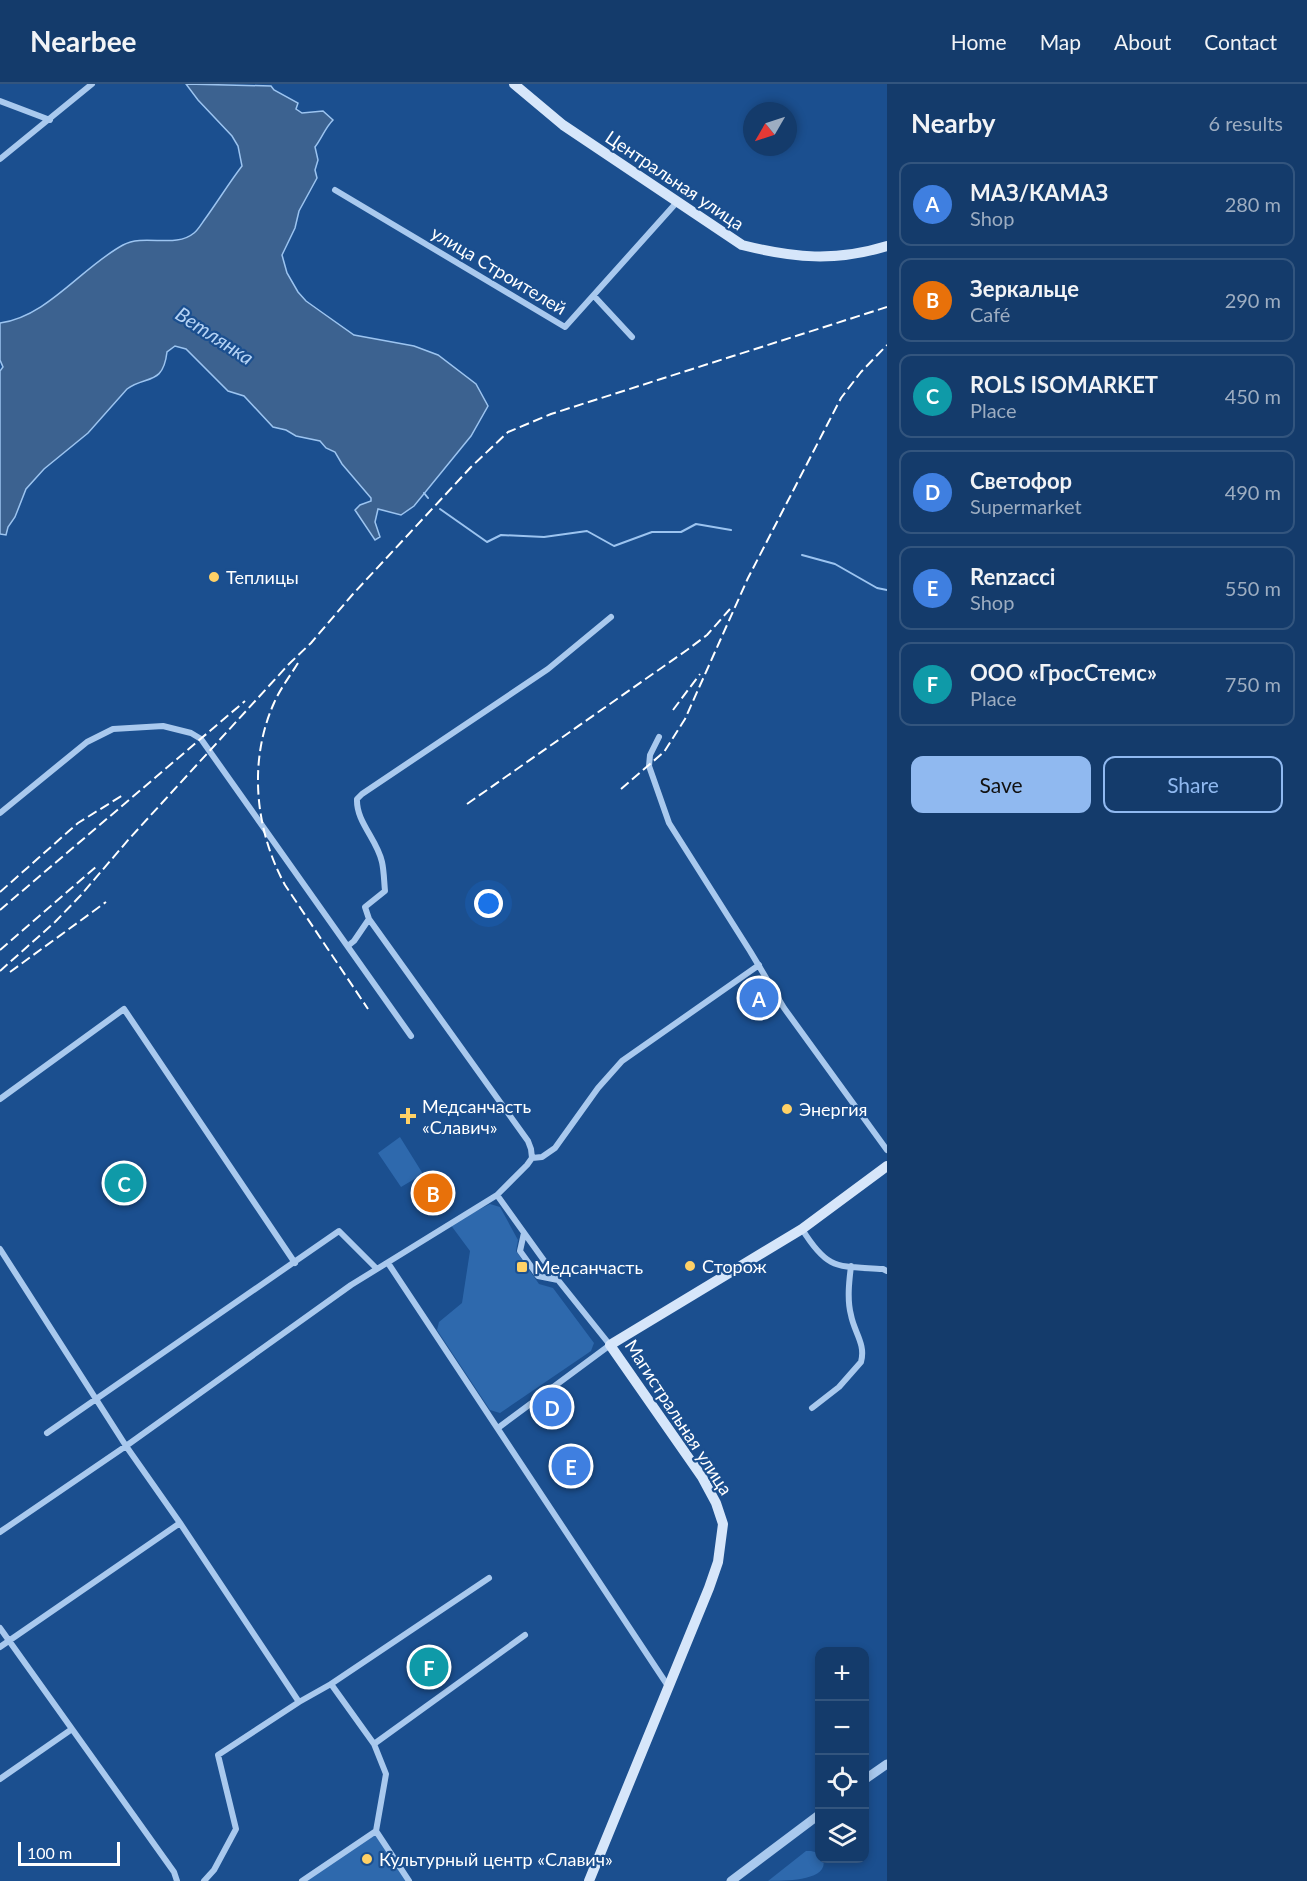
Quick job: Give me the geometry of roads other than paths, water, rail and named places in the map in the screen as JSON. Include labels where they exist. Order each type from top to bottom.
[{"type":"main road","name":"Центральная улица","points":[[514,84],[563,125],[742,245],[777,254],[836,257],[860,254],[887,246]]},
{"type":"main road","name":"Магистральная улица","points":[[589,1881],[718,1562],[723,1524],[716,1503],[702,1478],[610,1345],[802,1229],[887,1166]]},
{"type":"street","points":[[0,159],[92,84]]},
{"type":"street","points":[[0,101],[50,120]]},
{"type":"street","name":"улица Строителей","points":[[334,190],[565,327],[677,202]]},
{"type":"street","points":[[594,296],[632,337]]},
{"type":"street","points":[[0,1532],[126,1446],[351,1285],[498,1195],[532,1158],[528,1140],[369,919],[365,907],[385,891],[382,862],[359,814],[357,799],[548,669],[611,617]]},
{"type":"street","points":[[0,813],[87,742],[113,729],[162,726],[191,733],[201,739],[349,945],[411,1036]]},
{"type":"street","points":[[659,737],[650,755],[649,766],[669,823],[784,1008],[887,1150]]},
{"type":"street","points":[[349,945],[369,919]]},
{"type":"street","points":[[532,1158],[542,1157],[555,1148],[598,1088],[622,1061],[759,965]]},
{"type":"street","points":[[0,1099],[124,1009],[295,1263]]},
{"type":"street","points":[[498,1195],[558,1280],[610,1345],[498,1428]]},
{"type":"street","points":[[802,1229],[810,1242],[830,1263],[838,1266],[887,1270]]},
{"type":"street","points":[[47,1433],[339,1231],[377,1269]]},
{"type":"street","points":[[524,1233],[520,1251],[538,1276],[558,1280]]},
{"type":"street","points":[[0,1249],[126,1446],[299,1702]]},
{"type":"street","points":[[388,1263],[668,1686]]},
{"type":"street","points":[[812,1408],[838,1387],[861,1362],[862,1343],[850,1315],[851,1266]]},
{"type":"street","points":[[0,1647],[180,1523]]},
{"type":"street","points":[[204,1881],[214,1870],[236,1830],[218,1755],[489,1578]]},
{"type":"street","points":[[0,1628],[174,1872],[177,1881]]},
{"type":"street","points":[[374,1744],[525,1635]]},
{"type":"street","points":[[331,1683],[374,1744],[386,1774],[376,1831],[409,1881]]},
{"type":"street","points":[[0,1779],[72,1729]]},
{"type":"street","points":[[869,1777],[887,1764]]},
{"type":"street","points":[[731,1881],[815,1817]]},
{"type":"street","points":[[302,1881],[376,1831]]},
{"type":"water","points":[[186,84],[271,86],[298,103],[296,109],[302,113],[323,111],[333,120],[315,147],[318,160],[315,170],[317,178],[299,211],[295,228],[282,255],[287,273],[306,301],[354,335],[414,346],[438,355],[476,384],[488,406],[471,436],[414,506],[401,515],[378,509],[375,522],[380,537],[375,540],[355,510],[360,505],[371,501],[371,498],[342,464],[335,452],[326,448],[320,441],[296,436],[286,430],[273,427],[244,396],[228,391],[186,349],[175,346],[167,352],[165,363],[158,375],[127,389],[88,433],[44,469],[26,489],[6,535],[0,534],[0,371],[3,367],[0,360],[0,323],[17,319],[49,301],[108,254],[123,245],[141,240],[178,240],[194,233],[242,166],[238,146],[232,136]]},
{"type":"waterway","name":"Ветлянка","points":[[424,493],[428,498]]},
{"type":"waterway","name":"Ветлянка","points":[[440,509],[487,542],[501,535],[544,537],[587,531],[614,546],[652,532],[681,532],[696,524],[731,530]]},
{"type":"waterway","name":"Ветлянка","points":[[802,555],[835,564],[877,588],[887,590]]},
{"type":"railway","points":[[0,971],[55,922],[81,895],[129,839],[289,664],[311,643],[353,594],[471,467],[508,432],[551,414],[887,307]]},
{"type":"railway","points":[[621,789],[664,752],[685,719],[748,578],[841,398],[861,372],[887,345]]},
{"type":"railway","points":[[467,804],[687,650],[707,635],[730,609]]},
{"type":"railway","points":[[298,663],[276,698],[266,725],[258,772],[261,819],[267,842],[285,885],[368,1009]]},
{"type":"railway","points":[[673,710],[700,674]]},
{"type":"railway","points":[[0,910],[245,701]]},
{"type":"railway","points":[[0,892],[78,823],[123,795]]},
{"type":"railway","points":[[0,950],[97,866]]},
{"type":"railway","points":[[10,972],[106,902]]},
{"type":"place","name":"Теплицы","points":[[214,577]]},
{"type":"place","name":"МАЗ/КАМАЗ","points":[[759,998]]},
{"type":"place","name":"Энергия","points":[[787,1109]]},
{"type":"place","name":"Медсанчасть «Славич»","points":[[408,1116]]},
{"type":"place","name":"ROLS ISOMARKET","points":[[124,1183]]},
{"type":"place","name":"Зеркальце","points":[[433,1193]]},
{"type":"place","name":"Сторож","points":[[690,1266]]},
{"type":"place","name":"Медсанчасть","points":[[522,1267]]},
{"type":"place","name":"Светофор","points":[[552,1407]]},
{"type":"place","name":"Renzacci","points":[[571,1466]]},
{"type":"place","name":"ООО «ГросСтемс»","points":[[429,1667]]},
{"type":"place","name":"Культурный центр «Славич»","points":[[367,1859]]}]
